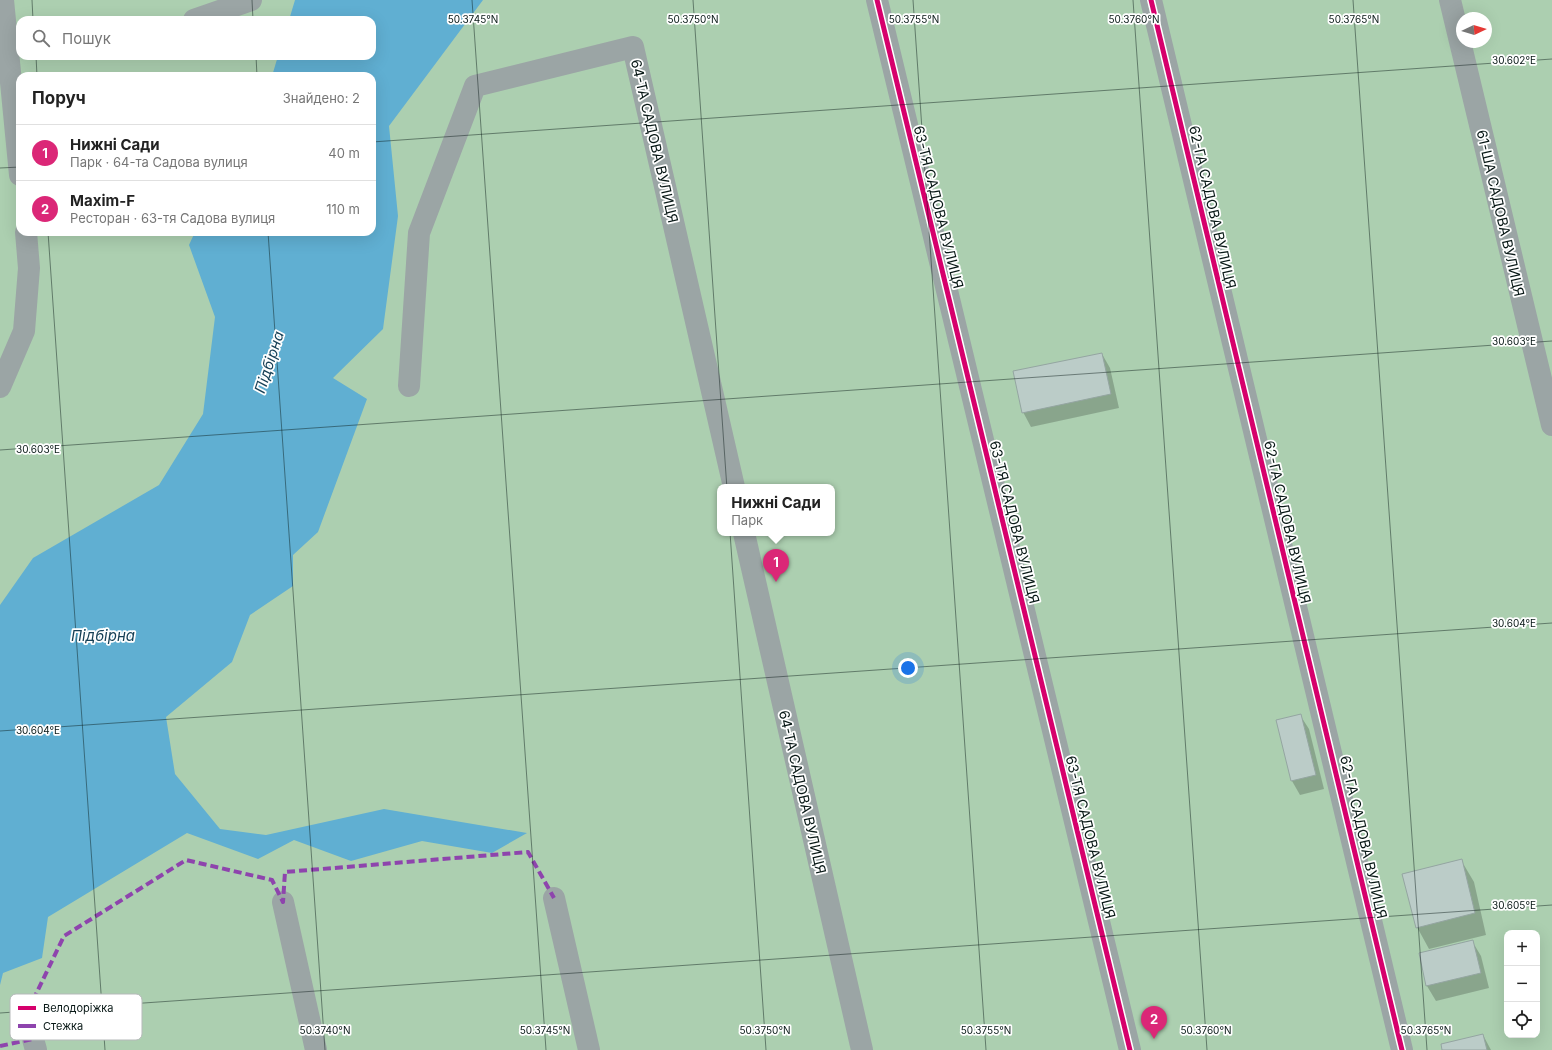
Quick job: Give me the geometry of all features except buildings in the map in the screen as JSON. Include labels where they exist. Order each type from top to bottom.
[{"type":"street","points":[[3,0],[9,37],[16,125]]},
{"type":"street","points":[[205,16],[251,0]]},
{"type":"street","name":"63-ТЯ САДОВА ВУЛИЦЯ","points":[[877,0],[1130,1050]]},
{"type":"street","name":"62-ГА САДОВА ВУЛИЦЯ","points":[[1151,0],[1402,1050]]},
{"type":"street","name":"61-ША САДОВА ВУЛИЦЯ","points":[[1450,0],[1552,425]]},
{"type":"street","name":"64-ТА САДОВА ВУЛИЦЯ","points":[[409,386],[419,233],[475,86],[633,47],[733,484]]},
{"type":"street","points":[[0,387],[24,331],[29,268],[26,236]]},
{"type":"street","name":"64-ТА САДОВА ВУЛИЦЯ","points":[[745,536],[862,1050]]},
{"type":"street","points":[[554,898],[589,1050]]},
{"type":"street","points":[[283,902],[316,1050]]},
{"type":"green space","points":[[0,0],[1552,0],[1552,1050],[0,1050]]},
{"type":"water","name":"Підбірна","points":[[295,0],[483,0],[389,126],[398,216],[383,329],[333,378],[367,399],[318,532],[293,555],[293,586],[250,615],[232,662],[166,717],[175,774],[220,829],[266,835],[384,809],[527,833],[492,853],[422,841],[351,861],[294,840],[258,859],[187,833],[48,917],[42,958],[3,973],[0,985],[0,605],[33,558],[159,485],[203,414],[215,317],[189,245],[193,236],[376,236],[376,72],[273,72],[277,60],[376,60],[376,16],[290,16]]},
{"type":"marked path","points":[[36,994],[64,936],[186,860],[272,880],[283,902],[285,872],[528,852],[554,898]]},
{"type":"marked path","points":[[0,1046],[28,1040]]},
{"type":"cycle path","points":[[877,0],[1130,1050]]},
{"type":"cycle path","points":[[1151,0],[1402,1050]]},
{"type":"place","name":"Нижні Сади","points":[[776,582]]},
{"type":"place","name":"Maxim-F","points":[[1154,1039]]}]
